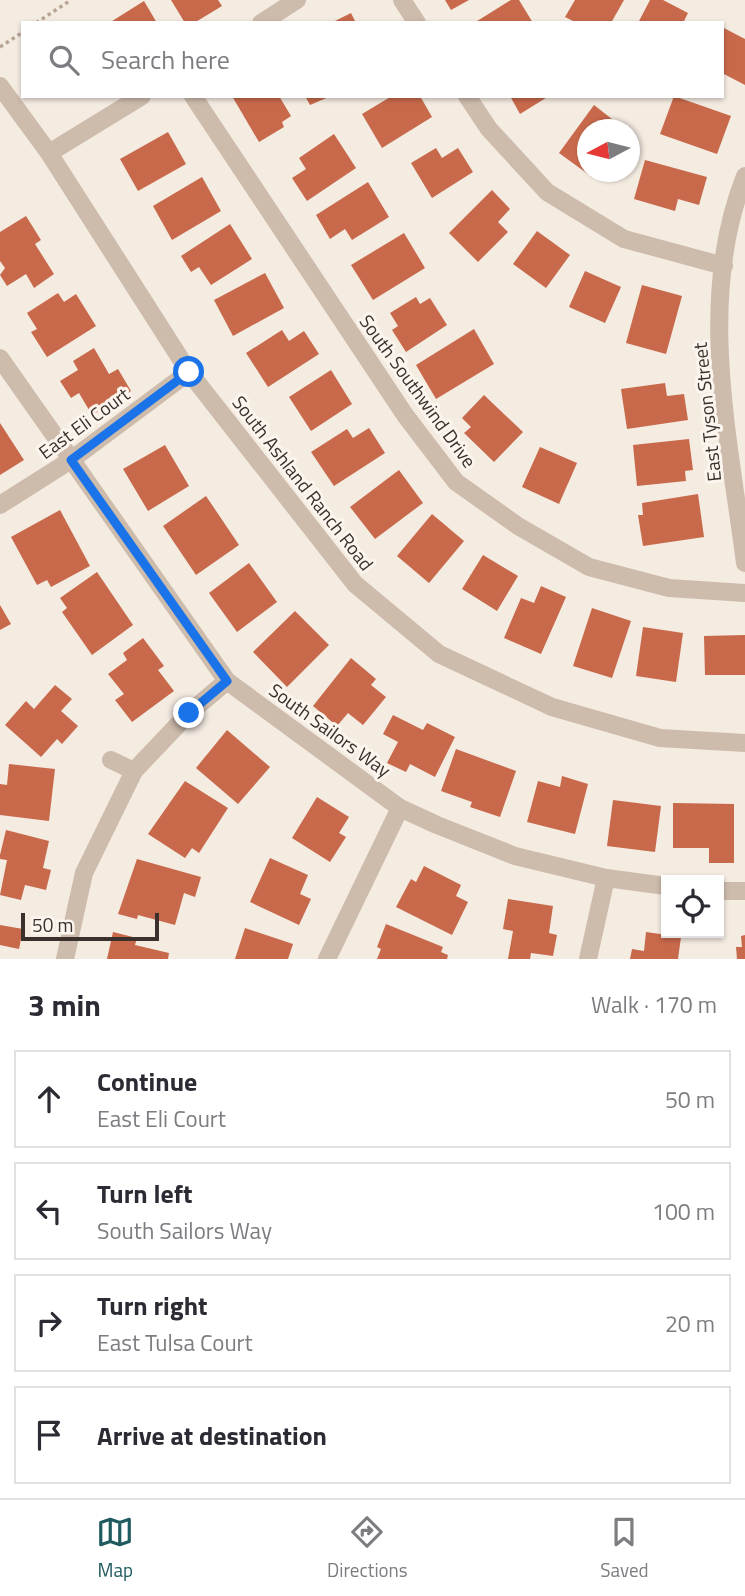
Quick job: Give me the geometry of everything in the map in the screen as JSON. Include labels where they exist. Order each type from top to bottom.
[{"type":"street","points":[[264,21],[297,0]]},
{"type":"street","points":[[402,0],[417,21]]},
{"type":"street","name":"South Ashland Ranch Road","points":[[0,86],[49,153],[189,372],[355,584],[439,654],[564,710],[660,737],[745,743]]},
{"type":"street","points":[[49,153],[139,98]]},
{"type":"street","name":"South Southwind Drive","points":[[193,98],[405,415],[456,482],[518,526],[589,567],[669,588],[745,593]]},
{"type":"street","points":[[468,98],[489,129],[547,192],[624,239],[724,266]]},
{"type":"street","name":"East Tyson Street","points":[[745,176],[737,196],[724,266],[718,345],[745,563]]},
{"type":"street","name":"South Sailors Way","points":[[0,358],[227,681],[400,808],[514,856],[606,878],[661,885]]},
{"type":"street","name":"East Eli Court","points":[[0,505],[71,460],[189,372]]},
{"type":"street","points":[[65,959],[84,873],[134,771],[189,713],[227,681]]},
{"type":"street","points":[[111,760],[134,771]]},
{"type":"street","points":[[327,959],[400,808]]},
{"type":"street","points":[[588,959],[606,878]]},
{"type":"street","points":[[724,891],[745,891]]},
{"type":"path","points":[[39,21],[71,0]]},
{"type":"path","points":[[0,47],[21,33]]},
{"type":"building","points":[[171,0],[218,0],[222,6],[197,21],[184,21]]},
{"type":"building","points":[[445,0],[469,0],[451,10]]},
{"type":"building","points":[[511,0],[519,0],[532,21],[477,21]]},
{"type":"building","points":[[575,0],[624,0],[612,21],[573,21],[565,17]]},
{"type":"building","points":[[650,0],[663,0],[688,13],[684,21],[639,21]]},
{"type":"building","points":[[144,1],[156,21],[112,21]]},
{"type":"building","points":[[351,13],[355,21],[335,21]]},
{"type":"building","points":[[724,28],[745,39],[745,85],[724,74]]},
{"type":"building","points":[[233,98],[280,98],[291,116],[282,122],[284,127],[259,142]]},
{"type":"building","points":[[306,98],[326,98],[310,105]]},
{"type":"building","points":[[389,98],[421,98],[432,117],[382,148],[362,114]]},
{"type":"building","points":[[511,98],[546,98],[520,114]]},
{"type":"building","points":[[673,98],[731,116],[717,154],[660,134]]},
{"type":"building","points":[[594,105],[612,119],[584,119]]},
{"type":"building","points":[[577,128],[577,166],[559,153]]},
{"type":"building","points":[[168,132],[186,164],[138,191],[120,159]]},
{"type":"building","points":[[334,134],[356,168],[307,201],[292,178],[306,169],[299,158]]},
{"type":"building","points":[[436,148],[442,158],[458,148],[473,172],[432,198],[411,163]]},
{"type":"building","points":[[645,160],[707,177],[699,205],[678,199],[675,211],[634,199]]},
{"type":"building","points":[[202,177],[221,211],[172,240],[153,206]]},
{"type":"building","points":[[368,182],[389,217],[352,240],[345,229],[330,239],[316,215]]},
{"type":"building","points":[[492,190],[510,209],[498,222],[508,232],[478,262],[449,233]]},
{"type":"building","points":[[26,216],[41,240],[35,244],[54,274],[34,288],[26,274],[7,286],[0,275],[5,268],[0,261],[0,232]]},
{"type":"building","points":[[230,224],[252,259],[211,285],[199,267],[191,272],[181,256]]},
{"type":"building","points":[[537,231],[570,255],[546,288],[513,264]]},
{"type":"building","points":[[404,233],[425,268],[373,300],[351,265]]},
{"type":"building","points":[[585,271],[621,287],[605,323],[569,307]]},
{"type":"building","points":[[265,273],[284,308],[233,336],[214,300]]},
{"type":"building","points":[[642,285],[682,296],[666,354],[626,343]]},
{"type":"building","points":[[58,293],[64,302],[76,294],[96,326],[47,357],[31,332],[37,329],[27,313]]},
{"type":"building","points":[[416,297],[420,304],[430,298],[447,325],[406,352],[392,330],[398,326],[390,313]]},
{"type":"building","points":[[474,329],[494,364],[436,399],[416,365]]},
{"type":"building","points":[[282,330],[289,341],[304,331],[319,354],[268,387],[246,353]]},
{"type":"building","points":[[94,348],[109,374],[118,369],[131,391],[92,415],[79,393],[71,398],[60,381],[78,370],[73,361]]},
{"type":"building","points":[[331,370],[352,404],[311,431],[289,397]]},
{"type":"building","points":[[665,383],[667,396],[684,394],[688,420],[627,429],[621,389]]},
{"type":"building","points":[[484,395],[523,432],[494,462],[464,433],[471,427],[462,418]]},
{"type":"building","points":[[0,423],[24,460],[0,475]]},
{"type":"building","points":[[369,428],[385,453],[334,486],[311,452],[347,429],[353,438]]},
{"type":"building","points":[[689,439],[693,470],[685,471],[686,481],[637,486],[633,445]]},
{"type":"building","points":[[165,445],[189,486],[148,511],[123,469]]},
{"type":"building","points":[[540,447],[577,463],[559,504],[522,487]]},
{"type":"building","points":[[399,470],[423,503],[375,539],[350,507]]},
{"type":"building","points":[[698,494],[704,537],[643,546],[638,515],[643,515],[642,503]]},
{"type":"building","points":[[206,496],[239,545],[196,575],[163,526]]},
{"type":"building","points":[[60,510],[90,566],[51,587],[47,580],[37,585],[11,537]]},
{"type":"building","points":[[432,514],[464,541],[429,583],[397,556]]},
{"type":"building","points":[[483,555],[518,576],[497,611],[462,589]]},
{"type":"building","points":[[249,563],[277,602],[237,632],[209,593]]},
{"type":"building","points":[[97,572],[133,625],[92,655],[62,612],[67,608],[60,598]]},
{"type":"building","points":[[541,586],[566,597],[541,654],[504,638],[521,598],[534,603]]},
{"type":"building","points":[[0,605],[11,624],[0,630]]},
{"type":"building","points":[[592,608],[631,621],[612,678],[573,666]]},
{"type":"building","points":[[295,611],[329,645],[287,687],[253,652]]},
{"type":"building","points":[[643,627],[683,633],[676,682],[636,676]]},
{"type":"building","points":[[745,635],[745,675],[705,675],[704,636]]},
{"type":"building","points":[[143,638],[164,666],[158,670],[174,691],[132,722],[115,700],[124,694],[108,674],[127,660],[123,653]]},
{"type":"building","points":[[351,658],[376,679],[371,685],[386,697],[363,725],[348,713],[337,726],[313,706]]},
{"type":"building","points":[[55,685],[72,699],[61,711],[78,726],[62,744],[57,739],[41,757],[5,725],[26,701],[34,709]]},
{"type":"building","points":[[393,715],[423,730],[427,723],[455,737],[435,777],[410,764],[406,772],[387,763],[398,742],[383,734]]},
{"type":"building","points":[[227,730],[270,767],[238,804],[196,768]]},
{"type":"building","points":[[456,749],[516,771],[500,817],[470,807],[472,802],[441,791]]},
{"type":"building","points":[[9,764],[55,769],[49,821],[0,815],[0,784],[7,785]]},
{"type":"building","points":[[562,776],[588,784],[575,834],[527,822],[538,781],[560,787]]},
{"type":"building","points":[[185,781],[228,808],[199,853],[192,848],[185,858],[148,834]]},
{"type":"building","points":[[317,797],[349,817],[339,833],[346,837],[330,862],[292,838]]},
{"type":"building","points":[[613,800],[661,806],[655,852],[607,846]]},
{"type":"building","points":[[673,803],[734,804],[734,863],[709,863],[709,848],[673,848]]},
{"type":"building","points":[[6,830],[49,841],[43,868],[51,870],[46,890],[25,885],[21,900],[0,895],[7,860],[0,859]]},
{"type":"building","points":[[270,858],[308,875],[300,894],[311,899],[299,925],[250,902]]},
{"type":"building","points":[[137,859],[201,877],[195,897],[184,893],[175,925],[138,915],[137,919],[118,914]]},
{"type":"building","points":[[424,866],[461,885],[456,896],[468,902],[452,935],[396,907],[411,879],[416,882]]},
{"type":"building","points":[[508,899],[553,906],[549,933],[557,935],[553,956],[531,953],[530,959],[508,959],[513,931],[503,929]]},
{"type":"building","points":[[386,924],[443,947],[441,952],[448,955],[447,959],[377,959],[381,949],[377,947]]},
{"type":"building","points":[[0,925],[23,929],[19,949],[0,945]]},
{"type":"building","points":[[245,928],[293,944],[288,959],[235,959]]},
{"type":"building","points":[[113,932],[137,938],[135,945],[169,953],[168,959],[107,959]]},
{"type":"building","points":[[646,932],[661,934],[661,938],[681,938],[678,959],[630,959],[632,949],[644,951]]},
{"type":"building","points":[[745,935],[745,959],[737,959],[736,947],[742,947],[741,936]]},
{"type":"route","points":[[189,372],[71,460],[227,681],[189,713]]}]
